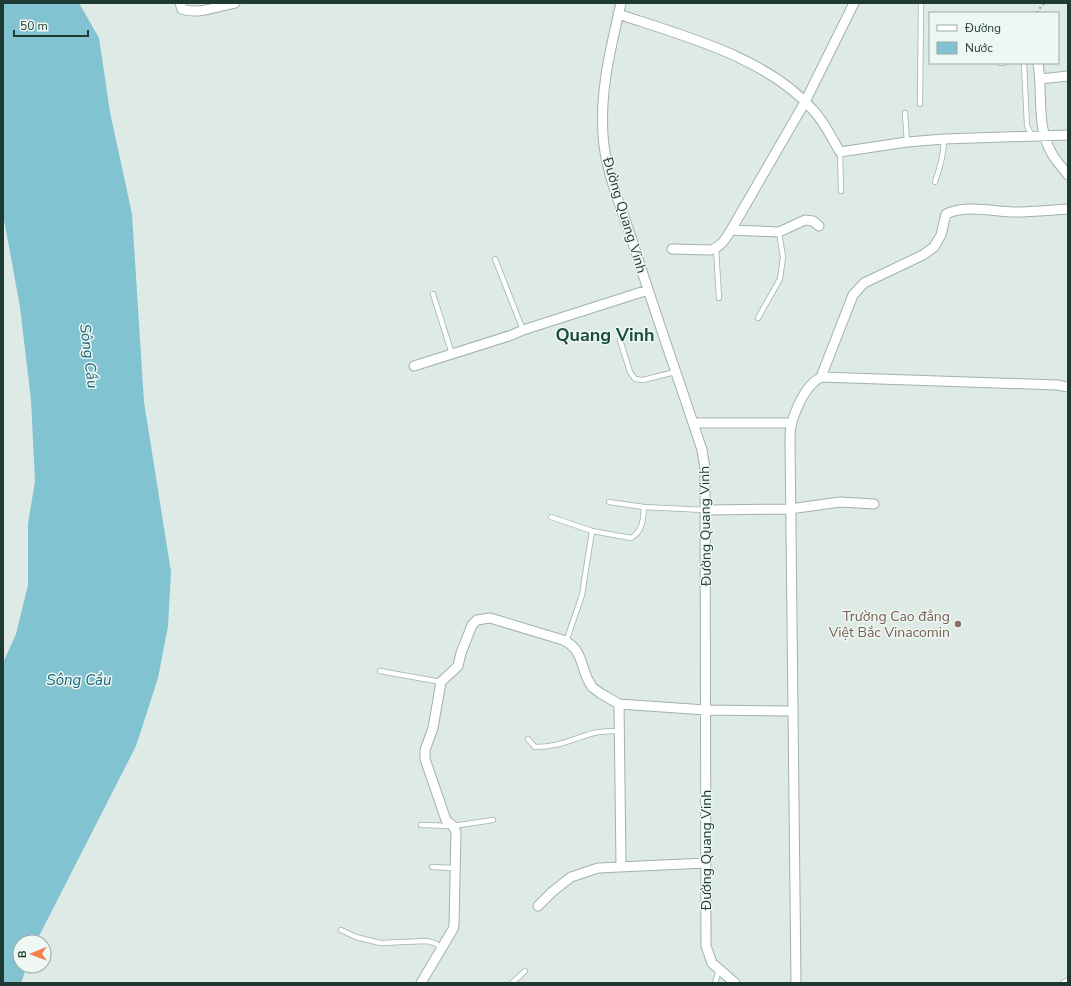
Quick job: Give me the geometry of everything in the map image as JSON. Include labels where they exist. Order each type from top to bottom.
[{"type":"street","points":[[180,3],[182,9],[187,11],[195,11],[236,3]]},
{"type":"street","name":"Đường Quang Vinh","points":[[621,3],[612,38],[604,83],[603,136],[609,168],[675,372],[702,450],[705,468],[706,946],[712,962],[735,983]]},
{"type":"street","points":[[672,249],[711,250],[716,248],[732,230],[805,102],[854,3]]},
{"type":"street","points":[[618,14],[710,45],[768,72],[786,84],[815,111],[840,152],[908,142],[944,139],[1068,135]]},
{"type":"street","points":[[1038,64],[1040,79],[1040,111],[1045,136],[1051,152],[1068,174]]},
{"type":"street","points":[[1040,79],[1068,76]]},
{"type":"street","points":[[821,377],[853,295],[864,283],[923,255],[934,247],[941,235],[946,214],[953,211],[966,209],[1016,212],[1068,209]]},
{"type":"street","points":[[732,230],[779,232],[805,220],[813,221],[819,226]]},
{"type":"street","points":[[414,366],[512,336],[522,330],[648,290]]},
{"type":"street","points":[[796,983],[790,509],[790,440],[792,423],[808,388],[814,381],[821,377],[1057,385],[1068,387]]},
{"type":"street","points":[[693,423],[792,423]]},
{"type":"street","points":[[705,510],[790,509],[840,502],[874,504]]},
{"type":"street","points":[[421,983],[451,934],[454,925],[456,832],[446,820],[425,759],[425,750],[433,728],[441,682],[458,666],[461,653],[472,625],[477,620],[490,618],[566,642],[576,650],[592,687],[619,704],[706,710],[793,712]]},
{"type":"street","points":[[619,704],[620,866]]},
{"type":"street","points":[[538,906],[552,892],[571,877],[598,868],[706,863]]},
{"type":"lane","points":[[920,104],[921,3]]},
{"type":"lane","points":[[1024,64],[1027,126],[1032,136]]},
{"type":"lane","points":[[905,113],[908,142]]},
{"type":"lane","points":[[935,182],[941,167],[944,152],[944,139]]},
{"type":"lane","points":[[840,152],[841,191]]},
{"type":"lane","points":[[758,318],[780,279],[783,257],[779,232]]},
{"type":"lane","points":[[716,248],[719,298]]},
{"type":"lane","points":[[495,259],[522,330]]},
{"type":"lane","points":[[433,294],[452,354]]},
{"type":"lane","points":[[620,340],[630,372],[635,378],[643,380],[675,372]]},
{"type":"lane","points":[[609,502],[644,507],[705,510]]},
{"type":"lane","points":[[551,517],[592,531],[631,538],[638,534],[642,522],[644,507]]},
{"type":"lane","points":[[566,642],[582,594],[592,531]]},
{"type":"lane","points":[[380,671],[441,682]]},
{"type":"lane","points":[[528,738],[535,747],[548,747],[561,745],[596,732],[619,731]]},
{"type":"lane","points":[[421,825],[452,826],[493,820]]},
{"type":"lane","points":[[432,867],[455,868]]},
{"type":"lane","points":[[341,930],[356,937],[380,943],[427,941],[443,948]]},
{"type":"lane","points":[[715,983],[719,970]]},
{"type":"lane","points":[[512,983],[525,971]]},
{"type":"lane","points":[[1063,983],[1068,980]]},
{"type":"path","points":[[1038,12],[1045,3]]},
{"type":"water","name":"Sông Cầu","points":[[3,3],[79,3],[99,38],[110,112],[132,214],[144,402],[171,572],[168,626],[158,678],[136,746],[40,934],[12,934],[12,974],[24,974],[21,983],[3,983],[3,663],[16,634],[28,585],[28,524],[35,481],[31,400],[20,307],[3,214]]},
{"type":"place","name":"Trường Cao đẳng Việt Bắc Vinacomin","points":[[958,624]]},
{"type":"district","name":"Quang Vinh","points":[[605,335]]}]
